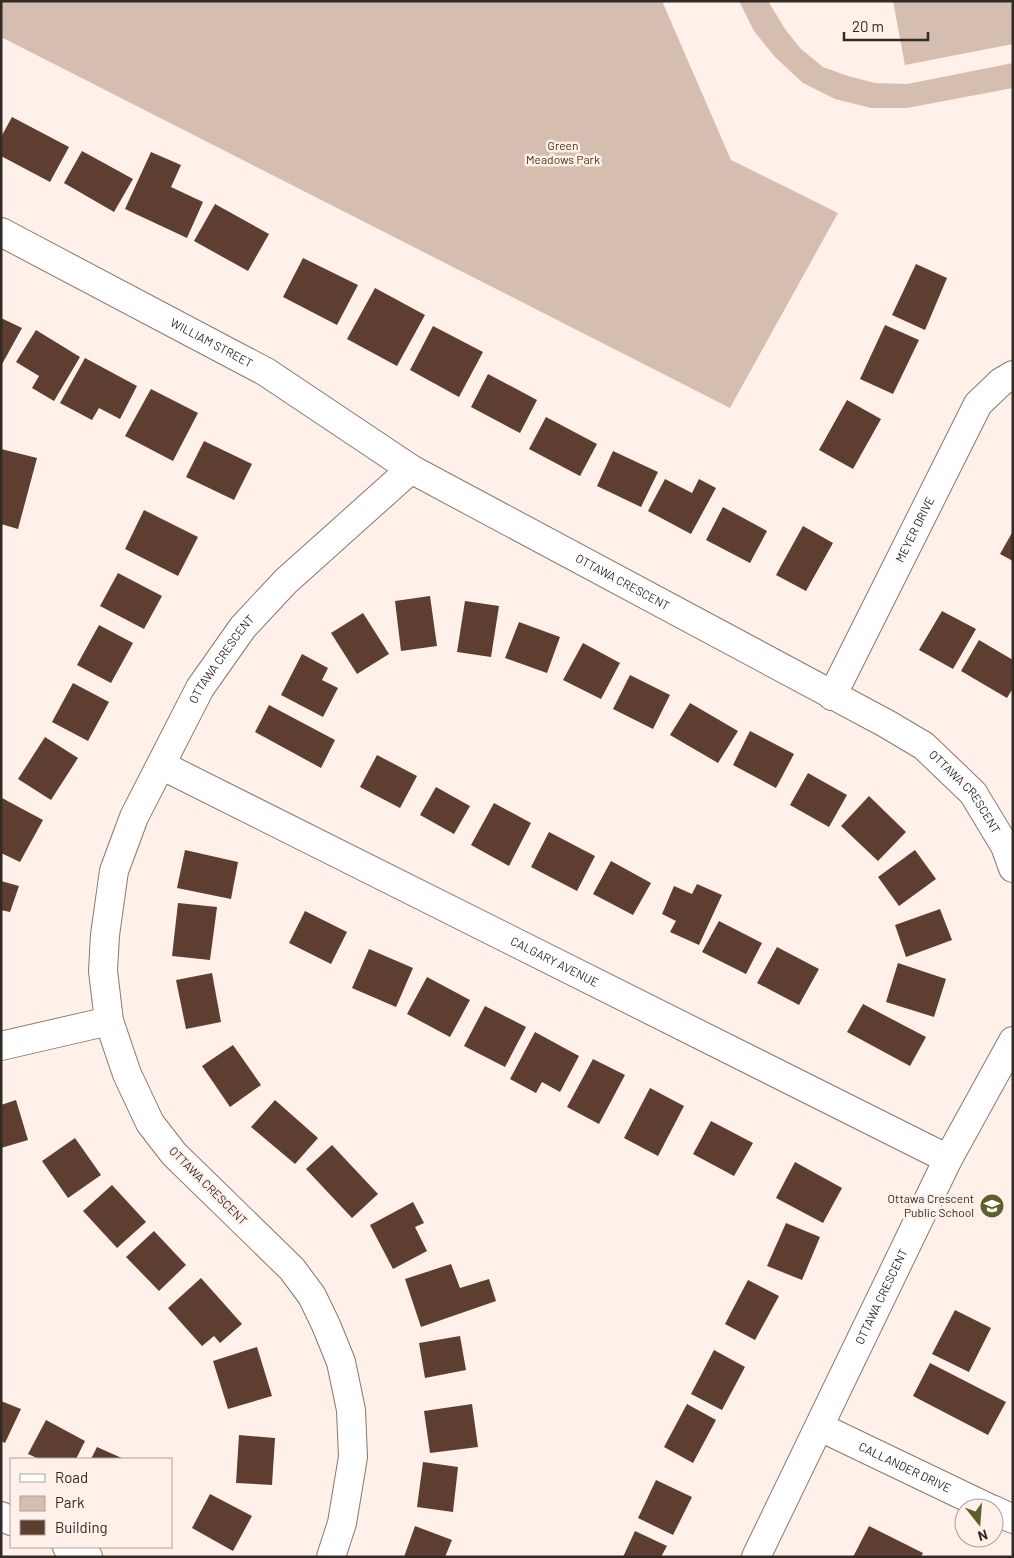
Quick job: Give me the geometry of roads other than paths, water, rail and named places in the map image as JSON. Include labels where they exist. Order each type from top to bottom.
[{"type":"street","name":"WILLIAM STREET","points":[[1,232],[266,372],[411,469]]},
{"type":"street","name":"MEYER DRIVE","points":[[832,696],[978,404],[1000,382],[1013,375]]},
{"type":"street","name":"OTTAWA CRESCENT","points":[[331,1557],[342,1524],[353,1457],[351,1410],[341,1362],[334,1344],[312,1296],[292,1269],[174,1154],[150,1123],[128,1074],[109,1021],[103,971],[105,935],[114,871],[134,817],[200,688],[243,627],[286,581],[411,469],[887,724],[924,746],[973,793],[1005,846],[1013,868]]},
{"type":"street","name":"CALGARY AVENUE","points":[[161,764],[948,1159]]},
{"type":"street","points":[[1,1046],[109,1021]]},
{"type":"street","name":"OTTAWA CRESCENT","points":[[756,1557],[820,1428],[948,1159],[1013,1041]]},
{"type":"street","name":"CALLANDER DRIVE","points":[[820,1428],[968,1498]]},
{"type":"street","points":[[69,1548],[88,1557]]},
{"type":"place","name":"Ottawa Crescent Public School","points":[[992,1206]]},
{"type":"park label","name":"Green Meadows Park","points":[[563,153]]}]
